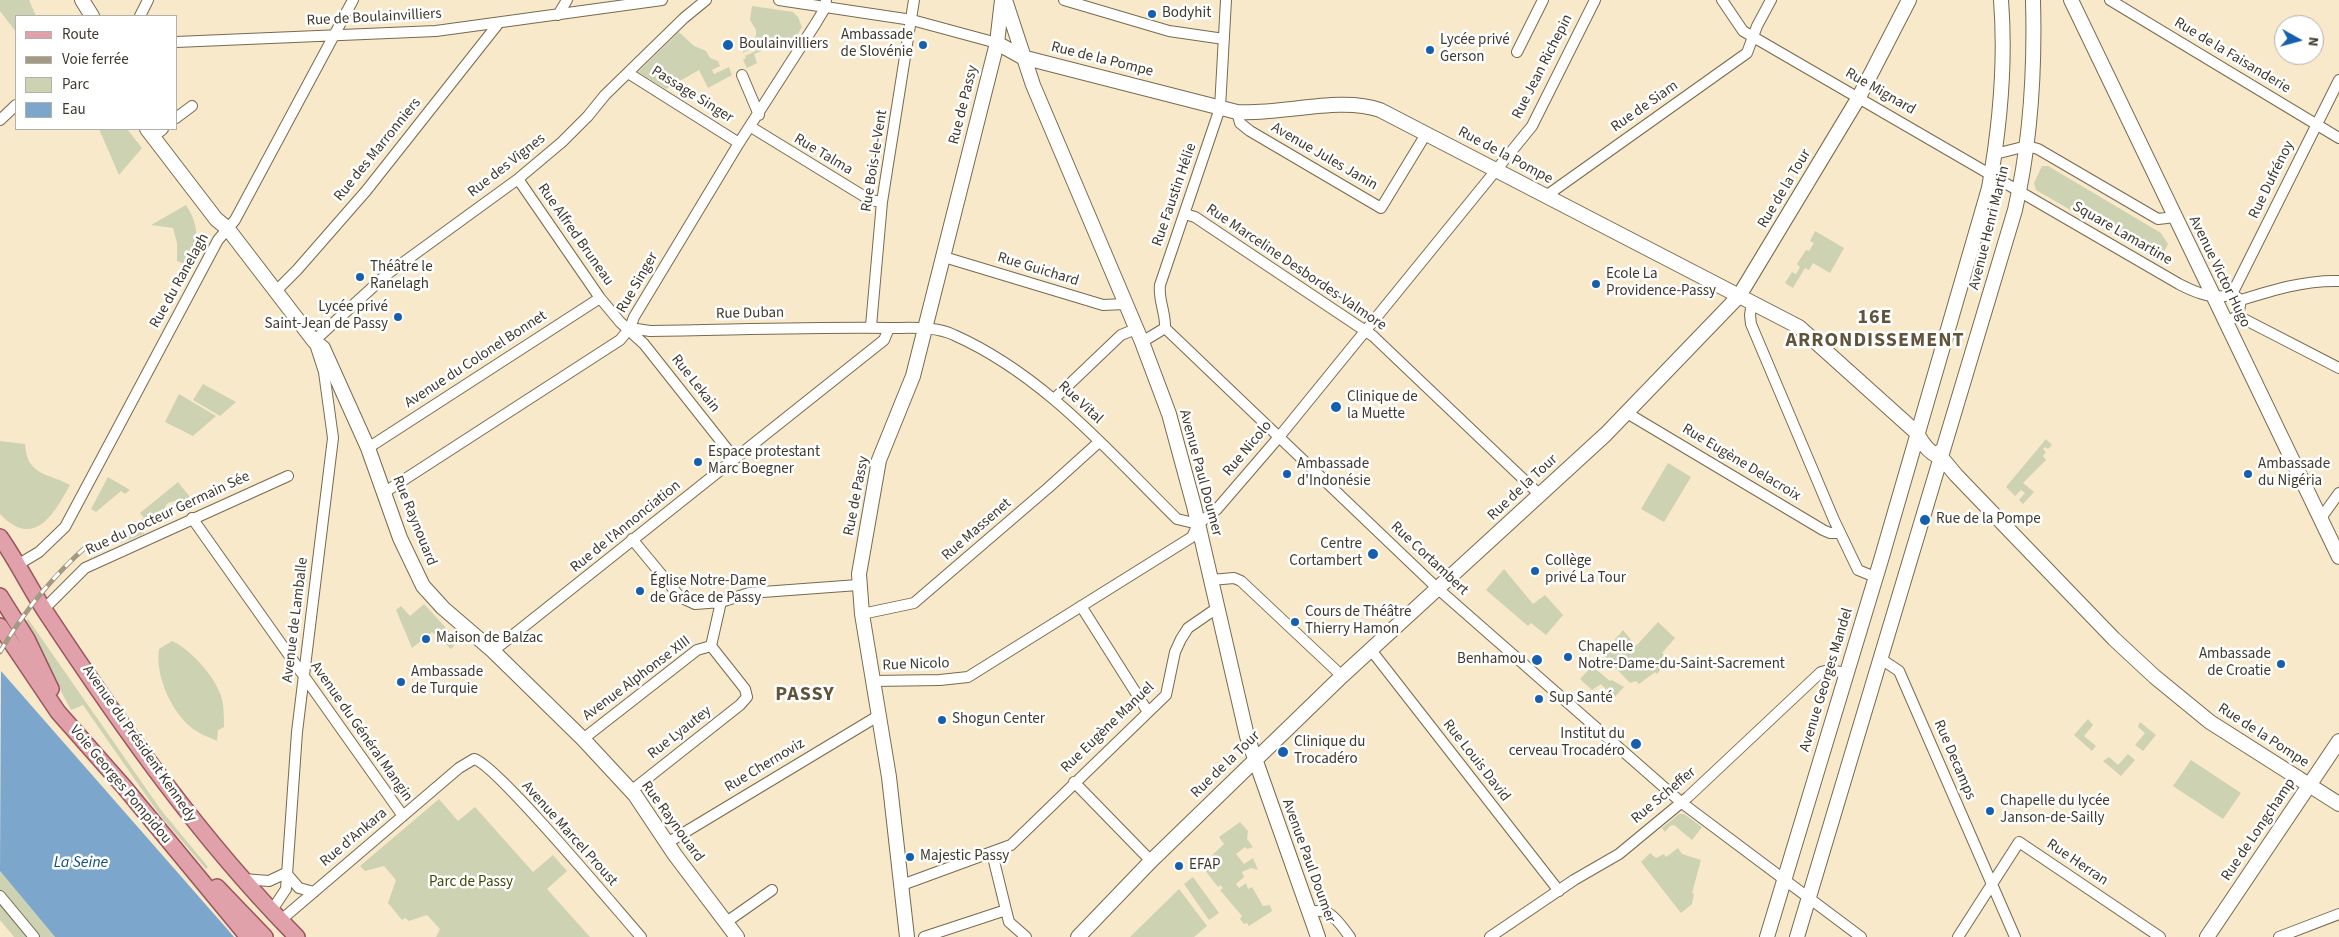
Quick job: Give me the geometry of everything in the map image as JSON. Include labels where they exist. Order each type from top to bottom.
[{"type":"main road","name":"Avenue du Président Kennedy","points":[[0,537],[19,564],[44,609],[169,790],[243,879],[297,937]]},
{"type":"main road","points":[[0,556],[11,565],[19,564]]},
{"type":"main road","points":[[0,596],[27,639],[48,685],[76,731]]},
{"type":"main road","name":"Voie Georges Pompidou","points":[[0,626],[49,700],[164,836],[258,936]]},
{"type":"main road","points":[[258,936],[276,915]]},
{"type":"street","points":[[82,0],[91,15]]},
{"type":"street","points":[[140,15],[148,0]]},
{"type":"street","name":"Rue du Ranelagh","points":[[19,564],[39,552],[65,527],[218,240],[235,220],[353,0]]},
{"type":"street","points":[[558,15],[567,0]]},
{"type":"street","name":"Rue de Boulainvilliers","points":[[178,42],[436,31],[662,0]]},
{"type":"street","name":"Rue des Vignes","points":[[314,341],[386,275],[518,179],[575,129],[628,73],[684,18],[706,0]]},
{"type":"street","points":[[779,0],[826,4],[912,20],[996,43],[1022,57]]},
{"type":"street","name":"Rue Bois-le-Vent","points":[[871,326],[882,202],[914,0]]},
{"type":"street","points":[[1004,0],[1020,40],[1022,57]]},
{"type":"street","name":"Rue de Passy","points":[[907,937],[889,777],[858,585],[870,502],[879,460],[913,376],[996,43],[1004,0]]},
{"type":"street","points":[[1064,0],[1169,32],[1224,39]]},
{"type":"street","name":"Rue Faustin Hélie","points":[[1165,328],[1166,318],[1159,293],[1220,108],[1226,0]]},
{"type":"street","points":[[1517,52],[1543,0]]},
{"type":"street","name":"Rue Jean Richepin","points":[[1497,170],[1532,126],[1594,0]]},
{"type":"street","name":"Rue Mignard","points":[[1722,0],[1743,31],[2019,191]]},
{"type":"street","name":"Rue de Siam","points":[[1546,196],[1747,54],[1771,0]]},
{"type":"street","name":"Rue de la Tour","points":[[1078,937],[1150,861],[1254,760],[1342,676],[1540,495],[1746,299],[1859,97],[1909,0]]},
{"type":"street","name":"Avenue Henri Martin","points":[[1917,433],[1984,211],[1992,174],[2003,66],[2001,0]]},
{"type":"street","name":"Avenue Henri Martin","points":[[1941,457],[2010,229],[2019,191],[2027,146],[2034,68],[2033,0]]},
{"type":"street","name":"Avenue Victor Hugo","points":[[2070,0],[2213,296],[2232,319],[2339,557]]},
{"type":"street","name":"Rue de la Faisanderie","points":[[2110,0],[2339,138]]},
{"type":"street","name":"Rue Singer","points":[[384,492],[620,340],[630,328],[634,317],[739,143],[759,115],[826,4]]},
{"type":"street","name":"Rue des Marronniers","points":[[276,290],[297,270],[366,191],[498,24]]},
{"type":"street","points":[[1000,25],[1007,42],[1022,57]]},
{"type":"street","name":"Rue de la Pompe","points":[[1022,57],[1237,112],[1256,113],[1356,104],[1368,105],[1799,327],[1917,433],[1925,433],[1938,447],[1941,457],[2135,660],[2210,722],[2339,804]]},
{"type":"street","name":"Avenue Paul Doumer","points":[[1022,57],[1139,335],[1169,414],[1198,524],[1237,697],[1254,760],[1318,937]]},
{"type":"street","name":"Passage Singer","points":[[628,73],[739,143]]},
{"type":"street","points":[[742,75],[759,115]]},
{"type":"street","name":"Rue Dufrénoy","points":[[2232,319],[2236,297],[2316,124],[2339,80]]},
{"type":"street","points":[[0,120],[15,106]]},
{"type":"street","points":[[178,116],[192,106]]},
{"type":"street","name":"Avenue Jules Janin","points":[[1237,112],[1240,123],[1250,131],[1381,208],[1426,134]]},
{"type":"street","name":"Rue Talma","points":[[751,127],[870,200],[882,202]]},
{"type":"street","name":"Rue Raynouard","points":[[154,131],[216,219],[228,229],[314,341],[323,348],[326,366],[368,448],[400,538],[423,586],[442,608],[493,651],[583,739],[631,791],[737,937]]},
{"type":"street","points":[[1995,154],[2027,146]]},
{"type":"street","name":"Square Lamartine","points":[[2027,146],[2158,219],[2175,218]]},
{"type":"street","name":"Rue Nicolo","points":[[873,681],[968,677],[1192,537],[1198,524],[1217,509],[1279,437],[1364,330],[1497,170]]},
{"type":"street","name":"Rue Alfred Bruneau","points":[[518,179],[600,298],[620,322],[630,328]]},
{"type":"street","name":"Square Lamartine","points":[[2019,191],[2179,284],[2193,291],[2213,296]]},
{"type":"street","name":"Rue Marceline Desbordes-Valmore","points":[[1185,214],[1203,222],[1364,330],[1540,495]]},
{"type":"street","name":"Rue Guichard","points":[[944,257],[1103,305],[1125,304]]},
{"type":"street","points":[[2213,296],[2224,298],[2236,297],[2300,283],[2320,280],[2339,281]]},
{"type":"street","name":"Avenue du Colonel Bonnet","points":[[368,448],[600,298]]},
{"type":"street","points":[[1746,299],[1751,324],[1840,533],[1858,570],[1875,577]]},
{"type":"street","points":[[2232,319],[2339,368]]},
{"type":"street","name":"Rue Duban","points":[[630,328],[650,332],[871,326],[889,328]]},
{"type":"street","name":"Rue Lekain","points":[[630,328],[735,459]]},
{"type":"street","name":"Rue Vital","points":[[889,328],[925,329],[953,334],[1007,364],[1055,398],[1177,519],[1198,524]]},
{"type":"street","name":"Rue de l'Annonciation","points":[[493,651],[595,572],[632,539],[884,340],[889,328]]},
{"type":"street","points":[[1055,398],[1121,335],[1139,335],[1165,328]]},
{"type":"street","name":"Rue Cortambert","points":[[1165,328],[1437,588],[1682,802],[1861,937]]},
{"type":"street","name":"Avenue de Lamballe","points":[[276,915],[284,895],[297,732],[333,438],[326,366]]},
{"type":"street","name":"Rue Eugène Delacroix","points":[[1627,413],[1823,530],[1830,533],[1840,533]]},
{"type":"street","name":"Avenue Georges Mandel","points":[[1767,937],[1917,433]]},
{"type":"street","name":"Rue Massenet","points":[[862,614],[914,603],[1099,442]]},
{"type":"street","points":[[1798,937],[1941,457]]},
{"type":"street","name":"Rue du Docteur Germain Sée","points":[[44,609],[85,568],[288,476]]},
{"type":"street","points":[[2321,518],[2339,493]]},
{"type":"street","name":"Avenue du Général Mangin","points":[[192,518],[304,679],[403,816]]},
{"type":"street","points":[[632,539],[680,596],[695,604],[721,602],[749,593],[858,585]]},
{"type":"street","points":[[1211,580],[1234,578],[1241,581],[1342,676]]},
{"type":"street","points":[[711,646],[721,602]]},
{"type":"street","points":[[1081,606],[1148,712]]},
{"type":"street","name":"Rue Eugène Manuel","points":[[902,885],[992,853],[1011,844],[1168,692],[1175,652],[1181,639],[1188,628],[1217,608]]},
{"type":"street","name":"Rue Lyautey","points":[[631,791],[740,705],[747,697],[745,688],[711,646]]},
{"type":"street","name":"Avenue Alphonse XIII","points":[[583,739],[697,650],[711,646]]},
{"type":"street","name":"Rue Louis David","points":[[1371,650],[1559,891]]},
{"type":"street","name":"Rue Decamps","points":[[1881,659],[1899,671],[2014,937]]},
{"type":"street","name":"Rue Scheffer","points":[[1490,937],[1619,854],[1682,802],[1821,672],[1829,670],[1846,673]]},
{"type":"street","name":"Rue Chernoviz","points":[[667,843],[878,716]]},
{"type":"street","name":"Rue de Longchamp","points":[[2207,937],[2339,741]]},
{"type":"street","name":"Rue d'Ankara","points":[[276,915],[314,892],[469,760]]},
{"type":"street","name":"Avenue Marcel Proust","points":[[469,760],[479,760],[520,800],[641,937]]},
{"type":"street","points":[[1074,782],[1150,861]]},
{"type":"street","name":"Rue Herran","points":[[1991,884],[2019,842],[2160,937]]},
{"type":"street","points":[[992,853],[1009,922],[1026,937]]},
{"type":"street","points":[[243,879],[269,881],[286,873],[299,888],[314,892]]},
{"type":"street","points":[[1958,937],[1991,884]]},
{"type":"street","points":[[725,922],[772,890]]},
{"type":"street","points":[[0,896],[34,937]]},
{"type":"street","points":[[924,937],[1006,910]]},
{"type":"street","points":[[1309,913],[1317,910],[1329,912],[1350,937]]},
{"type":"street","points":[[2279,937],[2339,914]]},
{"type":"green space","points":[[0,0],[29,0],[36,15],[15,15],[15,31],[0,11]]},
{"type":"green space","points":[[752,6],[793,12],[798,17],[802,27],[796,37],[754,54],[757,63],[747,68],[743,60],[746,58],[745,56],[756,51],[754,47],[743,53],[743,48],[754,40],[756,35],[756,30],[750,20]]},
{"type":"green space","points":[[679,32],[694,46],[706,51],[710,58],[718,61],[720,66],[712,70],[714,74],[729,67],[732,75],[708,88],[699,70],[666,89],[638,72]]},
{"type":"green space","points":[[99,130],[128,130],[142,148],[119,175]]},
{"type":"green space","points":[[2042,166],[2048,166],[2161,233],[2168,244],[2161,258],[2155,259],[2036,190],[2034,183]]},
{"type":"green space","points":[[186,205],[196,227],[196,242],[187,265],[177,261],[177,243],[173,228],[151,225]]},
{"type":"green space","points":[[1815,231],[1844,248],[1830,273],[1813,263],[1809,270],[1805,268],[1793,288],[1785,283],[1792,272],[1796,274],[1800,267],[1797,264],[1806,250],[1809,251],[1814,243],[1810,241]]},
{"type":"green space","points":[[203,384],[236,402],[220,416],[193,400]]},
{"type":"green space","points":[[179,394],[216,416],[193,436],[165,422]]},
{"type":"green space","points":[[2046,439],[2052,445],[2048,449],[2045,447],[2043,449],[2046,452],[2043,456],[2046,460],[2023,483],[2034,492],[2023,504],[2019,500],[2025,493],[2021,490],[2015,496],[2006,487]]},
{"type":"green space","points":[[0,441],[25,444],[30,462],[34,468],[70,485],[50,516],[42,524],[33,528],[23,529],[12,524],[0,514]]},
{"type":"green space","points":[[1668,463],[1691,477],[1664,522],[1641,509]]},
{"type":"green space","points":[[108,477],[130,490],[125,494],[121,491],[96,512],[91,509]]},
{"type":"green space","points":[[178,482],[193,501],[173,501],[169,503],[164,512],[165,520],[143,530],[144,534],[120,543],[118,538],[144,518],[140,513]]},
{"type":"green space","points":[[1504,569],[1533,604],[1545,595],[1563,615],[1546,635],[1531,623],[1528,626],[1486,590]]},
{"type":"green space","points":[[424,604],[458,641],[451,649],[432,632],[412,648],[396,610],[401,606],[410,616]]},
{"type":"green space","points":[[28,619],[161,810],[208,867],[206,869],[159,814],[83,705],[71,710],[25,624]]},
{"type":"green space","points":[[1658,622],[1675,638],[1662,653],[1672,662],[1664,669],[1662,667],[1657,674],[1655,672],[1639,684],[1636,681],[1630,683],[1602,654],[1623,630],[1636,646]]},
{"type":"green space","points":[[172,641],[186,650],[201,664],[218,688],[223,703],[224,727],[218,730],[217,741],[196,731],[185,722],[166,692],[158,659],[159,649]]},
{"type":"green space","points":[[1592,666],[1610,681],[1612,680],[1624,687],[1611,701],[1611,705],[1603,698],[1609,692],[1601,684],[1592,690],[1580,679]]},
{"type":"green space","points":[[2088,719],[2093,725],[2084,736],[2096,746],[2092,751],[2074,735]]},
{"type":"green space","points":[[2140,722],[2156,735],[2143,751],[2135,745],[2145,733],[2138,727]]},
{"type":"green space","points":[[2128,754],[2135,760],[2121,776],[2103,761],[2109,757],[2118,765]]},
{"type":"green space","points":[[2191,760],[2241,793],[2223,819],[2173,786]]},
{"type":"green space","name":"Parc de Passy","points":[[439,799],[458,821],[475,807],[533,872],[553,855],[567,871],[547,889],[590,937],[436,937],[440,929],[427,915],[409,921],[405,918],[402,920],[388,903],[396,880],[384,866],[365,871],[360,866]]},
{"type":"green space","points":[[1679,814],[1684,814],[1702,827],[1692,840],[1674,825],[1670,826],[1665,832],[1662,828]]},
{"type":"green space","points":[[1240,822],[1248,831],[1247,839],[1253,847],[1247,849],[1245,847],[1236,854],[1244,864],[1253,858],[1258,870],[1251,868],[1242,872],[1244,877],[1236,884],[1239,888],[1246,883],[1248,889],[1252,887],[1263,906],[1270,905],[1272,911],[1249,926],[1247,923],[1244,924],[1240,919],[1242,916],[1220,890],[1223,888],[1220,885],[1218,887],[1204,869],[1210,864],[1207,860],[1224,844],[1219,837]]},
{"type":"green space","points":[[1678,848],[1682,854],[1701,860],[1692,893],[1694,894],[1692,904],[1681,913],[1641,862],[1650,853],[1656,858],[1664,854],[1666,857]]},
{"type":"green space","points":[[0,871],[55,937],[14,937],[0,920]]},
{"type":"green space","points":[[1193,877],[1219,913],[1209,920],[1184,884]]},
{"type":"green space","points":[[1179,889],[1207,926],[1194,937],[1130,937]]},
{"type":"water","name":"La Seine","points":[[1,671],[234,937],[55,937],[0,871]]},
{"type":"railway","points":[[0,652],[19,622],[40,595],[62,569],[88,545]]},
{"type":"place","name":"Bodyhit","points":[[1152,14]]},
{"type":"place","name":"Boulainvilliers","points":[[728,45]]},
{"type":"place","name":"Ambassade de Slovénie","points":[[923,45]]},
{"type":"place","name":"Lycée privé Gerson","points":[[1430,50]]},
{"type":"place","name":"Théâtre le Ranelagh","points":[[360,277]]},
{"type":"place","name":"Ecole La Providence-Passy","points":[[1596,284]]},
{"type":"place","name":"Lycée privé Saint-Jean de Passy","points":[[398,317]]},
{"type":"place","name":"Clinique de la Muette","points":[[1336,407]]},
{"type":"place","name":"Espace protestant Marc Boegner","points":[[698,462]]},
{"type":"place","name":"Ambassade d'Indonésie","points":[[1287,474]]},
{"type":"place","name":"Ambassade du Nigéria","points":[[2248,474]]},
{"type":"place","name":"Rue de la Pompe","points":[[1925,520]]},
{"type":"place","name":"Centre Cortambert","points":[[1373,554]]},
{"type":"place","name":"Collège privé La Tour","points":[[1535,571]]},
{"type":"place","name":"Église Notre-Dame de Grâce de Passy","points":[[640,591]]},
{"type":"place","name":"Cours de Théâtre Thierry Hamon","points":[[1295,622]]},
{"type":"place","name":"Maison de Balzac","points":[[426,639]]},
{"type":"place","name":"Chapelle Notre-Dame-du-Saint-Sacrement","points":[[1568,657]]},
{"type":"place","name":"Benhamou","points":[[1537,660]]},
{"type":"place","name":"Ambassade de Croatie","points":[[2281,664]]},
{"type":"place","name":"Ambassade de Turquie","points":[[401,682]]},
{"type":"place","name":"Sup Santé","points":[[1539,699]]},
{"type":"place","name":"Shogun Center","points":[[942,720]]},
{"type":"place","name":"Institut du cerveau Trocadéro","points":[[1636,744]]},
{"type":"place","name":"Clinique du Trocadéro","points":[[1283,752]]},
{"type":"place","name":"Chapelle du lycée Janson-de-Sailly","points":[[1990,811]]},
{"type":"place","name":"Majestic Passy","points":[[910,857]]},
{"type":"place","name":"EFAP","points":[[1179,866]]},
{"type":"district","name":"16E ARRONDISSEMENT","points":[[1875,330]]},
{"type":"district","name":"PASSY","points":[[805,696]]}]
